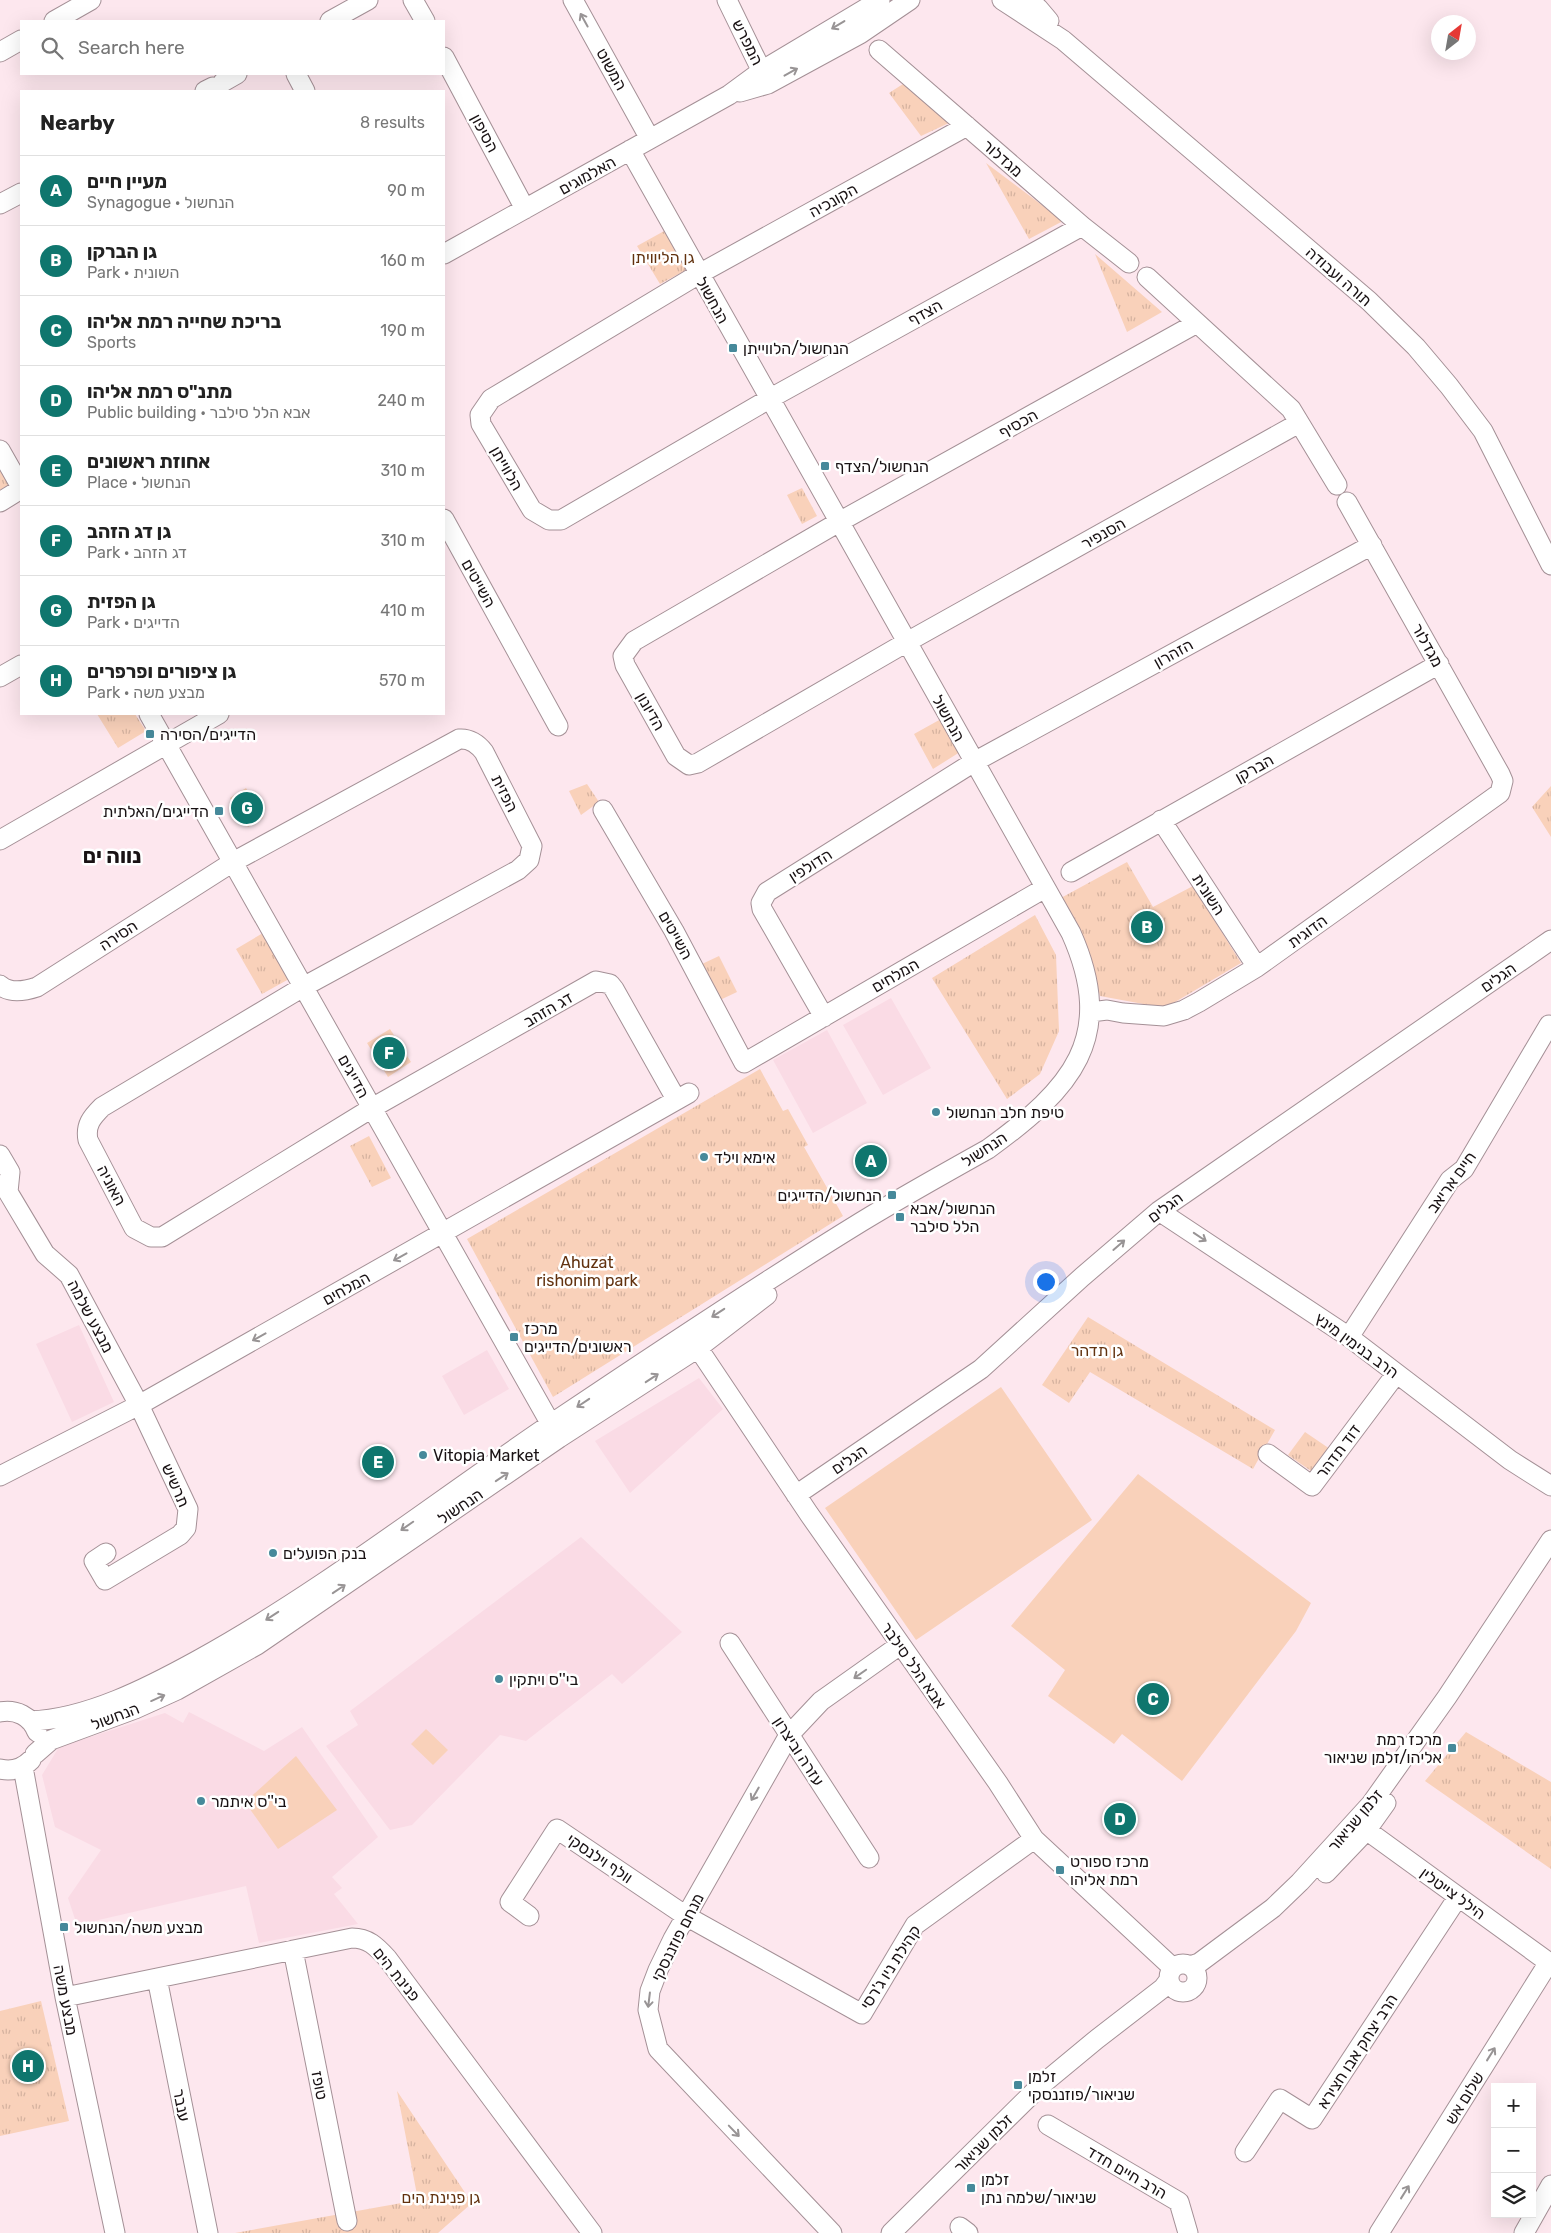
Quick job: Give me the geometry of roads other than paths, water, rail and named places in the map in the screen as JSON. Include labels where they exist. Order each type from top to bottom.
[{"type":"street","points":[[56,20],[90,0]]},
{"type":"street","points":[[332,20],[368,0]]},
{"type":"street","points":[[413,0],[424,20]]},
{"type":"street","name":"המשוט","points":[[573,0],[650,139]]},
{"type":"street","name":"המפרש","points":[[727,0],[766,77]]},
{"type":"street","name":"האלמוגים","points":[[766,77],[880,0]]},
{"type":"street","name":"האלמוגים","points":[[445,253],[729,95],[860,34],[910,0]]},
{"type":"street","name":"תורה ועבודה","points":[[1002,0],[1064,40],[1368,301],[1416,347],[1483,431],[1551,565]]},
{"type":"street","name":"תורה ועבודה","points":[[1029,0],[1038,8],[1064,40]]},
{"type":"street","points":[[0,52],[20,41]]},
{"type":"street","name":"מגדלור","points":[[879,50],[1082,226],[1129,263]]},
{"type":"street","name":"הסיפון","points":[[445,59],[525,208]]},
{"type":"street","points":[[297,75],[304,90]]},
{"type":"street","name":"הקונכיה","points":[[699,274],[967,126]]},
{"type":"street","name":"הנחשול","points":[[0,1710],[17,1712],[30,1721],[52,1720],[128,1697],[241,1636],[693,1340],[863,1221],[988,1149],[1007,1135],[1057,1090],[1069,1076],[1081,1053],[1089,1028],[1091,1012],[1082,956],[1071,933],[630,150]]},
{"type":"street","points":[[0,204],[20,194]]},
{"type":"street","name":"הצדף","points":[[769,399],[1082,226]]},
{"type":"street","name":"הלווייתן","points":[[699,274],[491,399],[480,415],[481,424],[532,510],[549,520],[561,520],[769,399]]},
{"type":"street","points":[[1147,277],[1291,409],[1337,485]]},
{"type":"street","name":"הכסיף","points":[[838,522],[1197,323]]},
{"type":"street","name":"הסנפיר","points":[[907,642],[1299,423]]},
{"type":"street","points":[[0,450],[20,486]]},
{"type":"street","points":[[0,502],[20,489]]},
{"type":"street","name":"מגדלור","points":[[1347,502],[1500,774],[1502,789]]},
{"type":"street","name":"השייטים","points":[[445,521],[558,726]]},
{"type":"street","name":"הדיונון","points":[[838,522],[634,641],[626,649],[623,656],[625,665],[676,756],[689,764],[698,763],[907,642]]},
{"type":"street","name":"הזהרון","points":[[974,762],[1372,545]]},
{"type":"street","name":"הברקן","points":[[1071,872],[1439,664]]},
{"type":"street","points":[[0,677],[20,666]]},
{"type":"street","name":"הדייגים","points":[[150,715],[554,1431]]},
{"type":"street","points":[[0,840],[217,715]]},
{"type":"street","name":"הפזית","points":[[233,862],[459,739],[465,739],[480,746],[484,752],[532,846],[529,860],[525,865],[304,987]]},
{"type":"street","name":"הדולפין","points":[[824,1017],[762,909],[763,897],[767,892],[974,762]]},
{"type":"street","name":"הדוגית","points":[[1091,1012],[1107,1010],[1164,1016],[1184,1010],[1257,967],[1500,793],[1502,789]]},
{"type":"street","name":"השייטים","points":[[603,810],[674,931],[744,1062]]},
{"type":"street","name":"השונית","points":[[1161,820],[1257,967]]},
{"type":"street","name":"הסירה","points":[[0,985],[13,991],[27,991],[37,987],[233,862]]},
{"type":"street","name":"המלחים","points":[[744,1062],[1045,888]]},
{"type":"street","name":"הגלים","points":[[796,1495],[981,1369],[1159,1210],[1551,940]]},
{"type":"street","name":"דג הזהב","points":[[372,1108],[596,981],[610,984],[614,989],[682,1096]]},
{"type":"street","name":"האוניה","points":[[304,987],[102,1107],[91,1118],[86,1129],[88,1140],[134,1228],[151,1237],[162,1237],[372,1108]]},
{"type":"street","name":"חיים אריאב","points":[[1349,1337],[1450,1180],[1464,1169],[1549,1025]]},
{"type":"street","name":"המלחים","points":[[0,1476],[139,1405],[443,1234],[682,1096]]},
{"type":"street","name":"מבצע שלמה","points":[[0,1154],[10,1172],[8,1192],[45,1254],[69,1274],[139,1405]]},
{"type":"street","name":"הרב בנימין מינץ","points":[[1159,1210],[1349,1337],[1510,1460],[1551,1486]]},
{"type":"street","name":"אבא הלל סילבר","points":[[693,1340],[796,1495],[900,1646],[998,1783],[1034,1839],[1181,1976]]},
{"type":"street","name":"דוד תדהר","points":[[1268,1454],[1312,1486],[1396,1374]]},
{"type":"street","name":"תרשיש","points":[[106,1553],[94,1561],[105,1580],[180,1535],[186,1528],[188,1509],[139,1405]]},
{"type":"street","name":"הנחשול","points":[[29,1760],[51,1740],[135,1709],[177,1690],[257,1645],[554,1431]]},
{"type":"street","name":"זלמן שניאור","points":[[1361,1826],[1371,1804],[1447,1697],[1551,1540]]},
{"type":"street","name":"זלמן שניאור","points":[[891,2233],[1039,2088],[1096,2039],[1273,1908],[1361,1826],[1456,1705],[1551,1563]]},
{"type":"street","name":"עזרה וביצרון","points":[[730,1643],[788,1735],[870,1858]]},
{"type":"street","name":"מנחם פוזננסקי","points":[[832,2233],[658,2049],[648,2010],[650,1991],[662,1962],[686,1916],[788,1735],[821,1701],[900,1646]]},
{"type":"street","points":[[0,1769],[13,1770],[29,1760],[38,1736],[30,1721]]},
{"type":"street","name":"מבצע משה","points":[[29,1760],[65,1997],[115,2233]]},
{"type":"street","name":"הילל צייטלין","points":[[1361,1826],[1550,1963]]},
{"type":"street","name":"וולף וילנסקי","points":[[530,1916],[510,1902],[557,1829],[686,1916]]},
{"type":"street","name":"קהילת ניו ג'רסי","points":[[686,1916],[862,2014],[915,1924],[1034,1839]]},
{"type":"street","name":"הרב יצחק אבו חצירא","points":[[1245,2152],[1280,2098],[1312,2119],[1458,1897]]},
{"type":"street","name":"פנינת הים","points":[[65,1997],[352,1938],[362,1938],[370,1941],[379,1949],[592,2233]]},
{"type":"street","name":"טופז","points":[[294,1950],[347,2221]]},
{"type":"street","name":"שלום אש","points":[[1379,2233],[1550,1963]]},
{"type":"street","name":"זלמן שניאור","points":[[906,2233],[1048,2091],[1168,1995],[1181,1976]]},
{"type":"street","name":"ענבר","points":[[157,1978],[208,2233]]},
{"type":"street","name":"הרב חיים חדד","points":[[1048,2125],[1179,2202],[1188,2233]]},
{"type":"street","points":[[1524,2233],[1551,2186]]},
{"type":"place","name":"הנחשול/הלווייתן","points":[[733,348]]},
{"type":"place","name":"הנחשול/הצדף","points":[[825,466]]},
{"type":"place","name":"הדייגים/הסירה","points":[[150,734]]},
{"type":"place","name":"גן הפזית","points":[[247,808]]},
{"type":"place","name":"הדייגים/האלתית","points":[[219,811]]},
{"type":"place","name":"גן הברקן","points":[[1147,927]]},
{"type":"place","name":"גן דג הזהב","points":[[389,1053]]},
{"type":"place","name":"טיפת חלב הנחשול","points":[[936,1112]]},
{"type":"place","name":"אימא וילד","points":[[704,1157]]},
{"type":"place","name":"מעיין חיים","points":[[871,1161]]},
{"type":"place","name":"הנחשול/הדייגים","points":[[892,1195]]},
{"type":"place","name":"הנחשול/אבא הלל סילבר","points":[[900,1217]]},
{"type":"place","name":"מרכז ראשונים/הדייגים","points":[[514,1337]]},
{"type":"place","name":"Vitopia Market","points":[[423,1455]]},
{"type":"place","name":"אחוזת ראשונים","points":[[378,1462]]},
{"type":"place","name":"בנק הפועלים","points":[[273,1553]]},
{"type":"place","name":"בי''ס ויתקין","points":[[499,1679]]},
{"type":"place","name":"בריכת שחייה רמת אליהו","points":[[1153,1699]]},
{"type":"place","name":"מרכז רמת אליהו/זלמן שניאור","points":[[1452,1748]]},
{"type":"place","name":"בי''ס איתמר","points":[[201,1801]]},
{"type":"place","name":"מתנ\"ס רמת אליהו","points":[[1120,1819]]},
{"type":"place","name":"מרכז ספורט רמת אליהו","points":[[1060,1870]]},
{"type":"place","name":"מבצע משה/הנחשול","points":[[64,1927]]},
{"type":"place","name":"גן ציפורים ופרפרים","points":[[28,2066]]},
{"type":"place","name":"זלמן שניאור/פוזננסקי","points":[[1018,2085]]},
{"type":"place","name":"זלמן שניאור/שלמה נתן","points":[[971,2188]]},
{"type":"district","name":"נווה ים","points":[[112,856]]},
{"type":"park label","name":"גן הליוויתן","points":[[663,257]]},
{"type":"park label","name":"Ahuzat rishonim park","points":[[587,1271]]},
{"type":"park label","name":"גן תדהר","points":[[1097,1350]]},
{"type":"park label","name":"גן פנינת הים","points":[[441,2197]]}]
